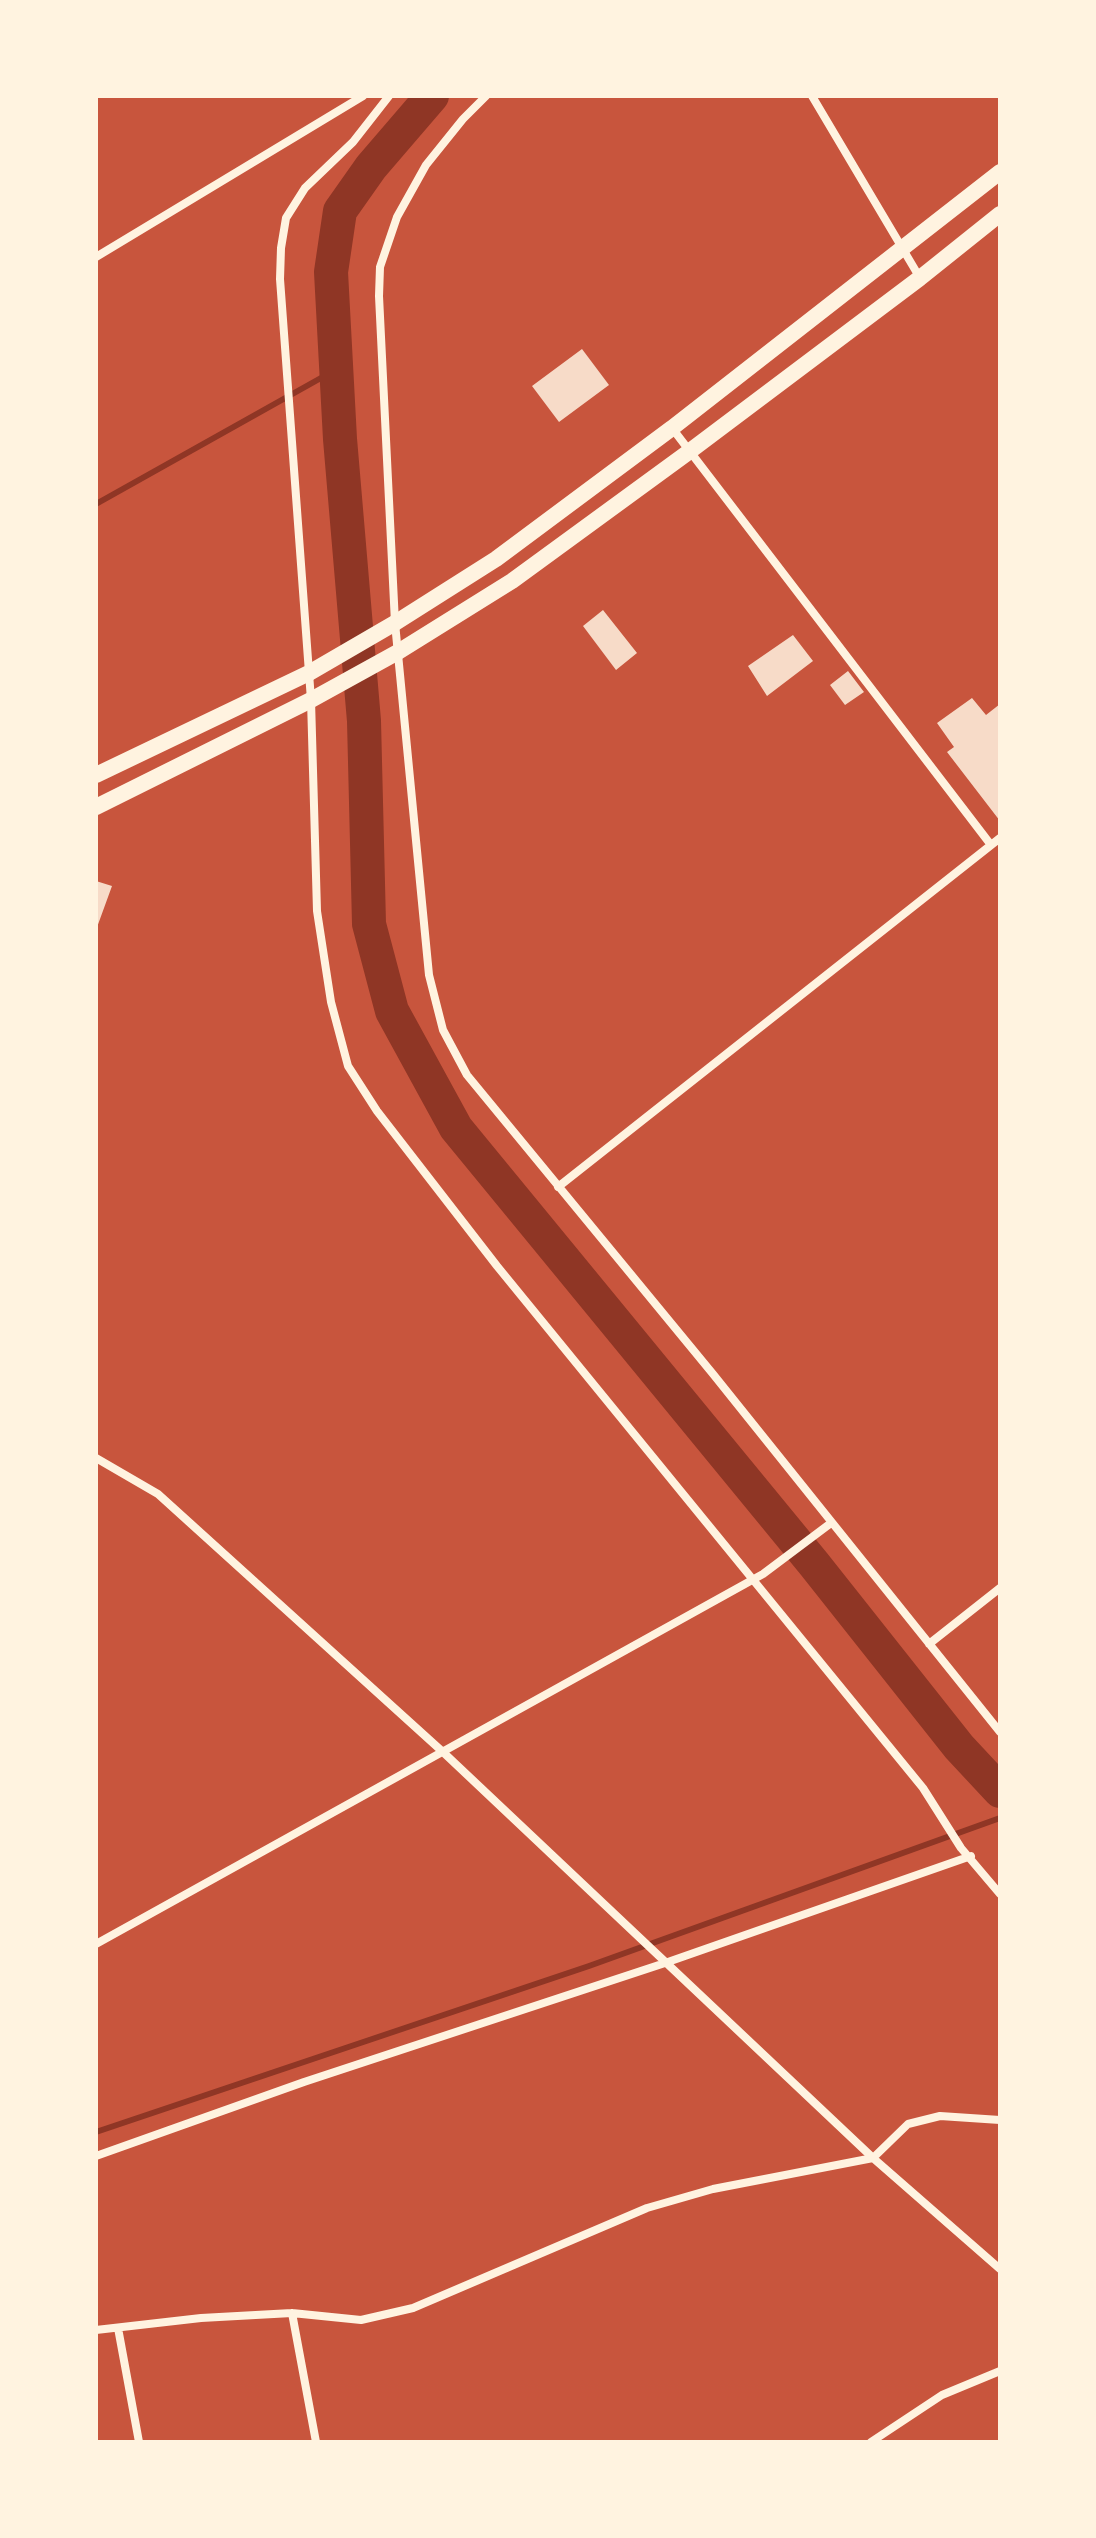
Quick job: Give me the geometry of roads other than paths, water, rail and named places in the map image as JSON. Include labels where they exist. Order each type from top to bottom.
[{"type":"main road","points":[[96,775],[309,673],[496,559],[672,428],[1000,172]]},
{"type":"main road","points":[[96,807],[311,700],[398,652],[512,581],[690,451],[1000,214]]},
{"type":"street","points":[[96,257],[363,96]]},
{"type":"street","points":[[389,96],[353,142],[305,188],[286,218],[281,248],[280,279],[311,700],[317,911],[331,1002],[348,1066],[377,1111],[488,1254],[758,1576],[923,1788],[961,1848],[971,1856],[1000,1894]]},
{"type":"street","points":[[486,96],[426,165],[397,217],[380,267],[395,623],[429,975],[443,1030],[467,1075],[1000,1732]]},
{"type":"street","points":[[812,96],[920,278]]},
{"type":"street","points":[[672,428],[991,845]]},
{"type":"street","points":[[558,1187],[1000,838]]},
{"type":"street","points":[[96,1458],[158,1494],[444,1753],[873,2158],[1000,2269]]},
{"type":"street","points":[[96,1944],[758,1576],[831,1523]]},
{"type":"street","points":[[929,1644],[1000,1588]]},
{"type":"street","points":[[96,2156],[304,2082],[971,1856]]},
{"type":"street","points":[[96,2330],[201,2318],[292,2313],[361,2320],[413,2308],[647,2208],[713,2189],[873,2158],[908,2124],[940,2116],[1000,2120]]},
{"type":"street","points":[[292,2313],[316,2442]]},
{"type":"street","points":[[118,2328],[139,2442]]},
{"type":"street","points":[[871,2442],[942,2395],[1000,2371]]},
{"type":"waterway","points":[[432,96],[371,167],[340,211],[331,272],[340,439],[364,721],[369,924],[392,1011],[456,1128],[814,1564],[959,1747],[1000,1791]]},
{"type":"waterway","points":[[96,504],[337,369]]},
{"type":"waterway","points":[[96,2132],[589,1966],[1000,1818]]}]
